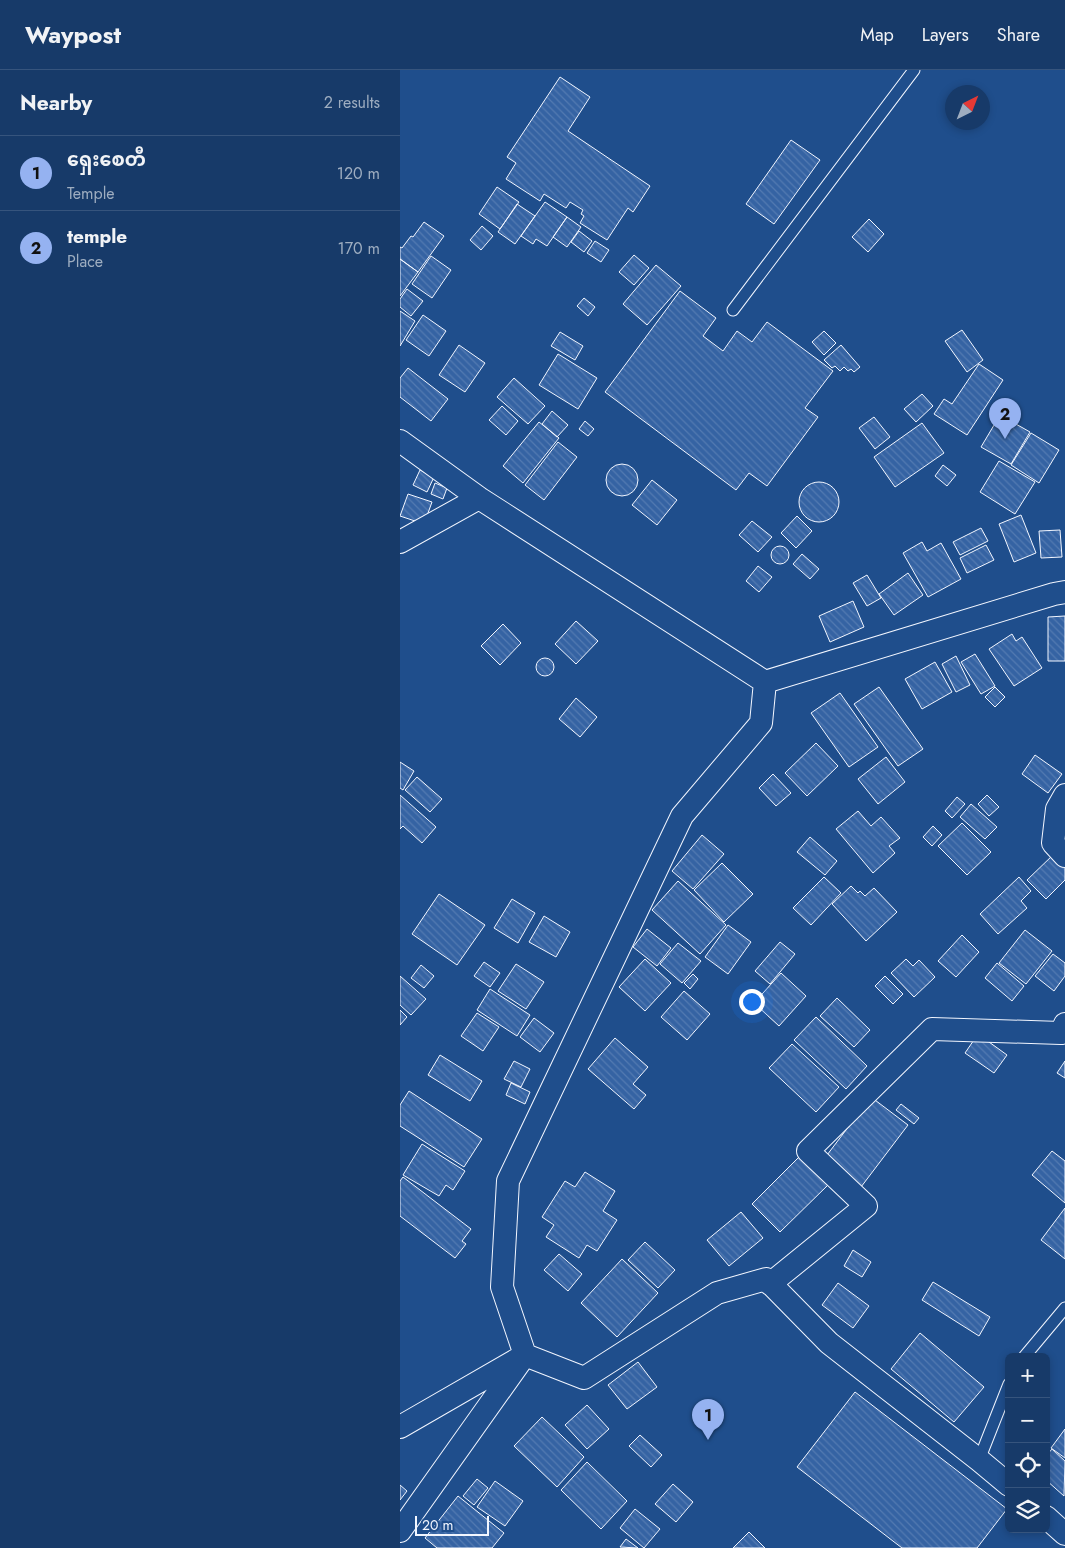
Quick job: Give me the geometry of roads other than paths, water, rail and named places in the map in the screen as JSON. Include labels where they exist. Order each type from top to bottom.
[{"type":"street","points":[[400,441],[479,498],[765,682],[1065,592]]},
{"type":"street","points":[[400,542],[479,498]]},
{"type":"street","points":[[525,1355],[502,1287],[508,1181],[682,816],[761,723],[765,682]]},
{"type":"street","points":[[1065,795],[1057,809],[1053,842],[1065,856]]},
{"type":"street","points":[[770,1284],[866,1206],[808,1151],[932,1030],[1061,1033],[1065,1024]]},
{"type":"street","points":[[525,1355],[584,1378],[717,1293],[766,1279],[829,1343],[1005,1482]]},
{"type":"street","points":[[400,1427],[525,1355]]},
{"type":"street","points":[[400,1532],[525,1355]]},
{"type":"street","points":[[1050,1521],[1065,1534]]},
{"type":"lane","points":[[733,310],[914,70]]},
{"type":"lane","points":[[1027,1353],[1065,1308]]},
{"type":"lane","points":[[979,1460],[1005,1394]]},
{"type":"place","name":"temple","points":[[1005,439]]},
{"type":"place","name":"ရှေးစေတီ","points":[[708,1440]]}]
